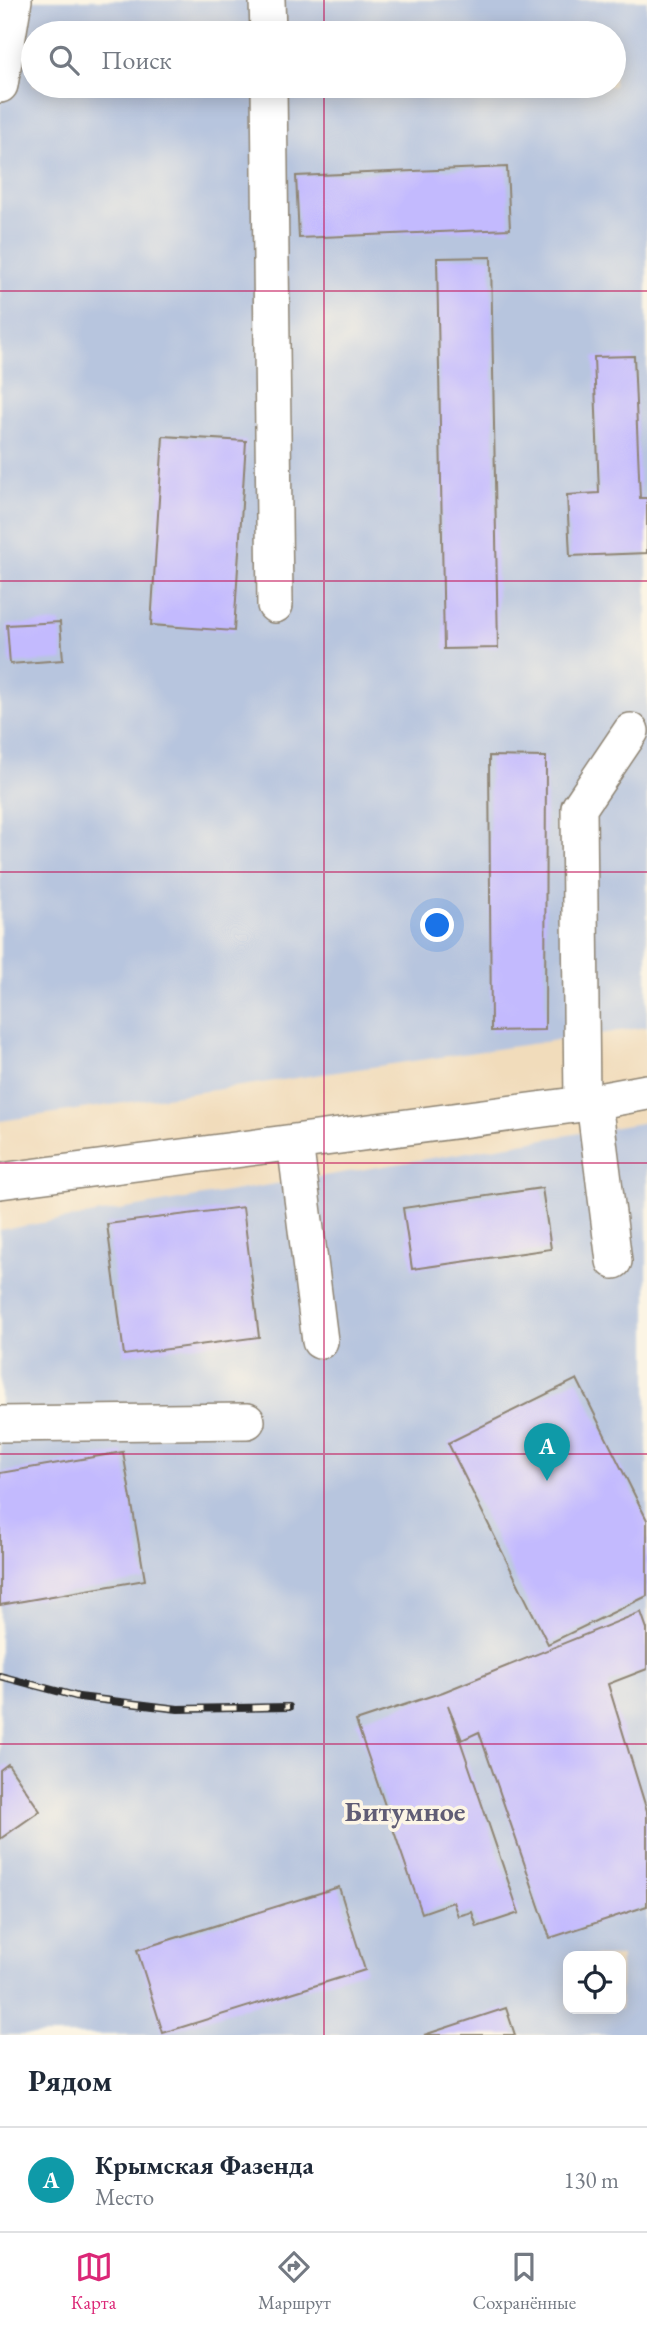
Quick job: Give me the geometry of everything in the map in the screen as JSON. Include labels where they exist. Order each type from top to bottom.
[{"type":"street","points":[[0,85],[14,0]]},
{"type":"street","points":[[267,0],[268,21]]},
{"type":"street","points":[[269,98],[275,605]]},
{"type":"street","points":[[614,1261],[588,1103],[579,808],[631,731]]},
{"type":"street","points":[[0,1181],[588,1103],[647,1092]]},
{"type":"street","points":[[295,1142],[320,1341]]},
{"type":"street","points":[[0,1424],[247,1421]]},
{"type":"shaded area","points":[[0,0],[647,0],[647,1027],[0,1121]]},
{"type":"shaded area","points":[[647,1122],[647,2035],[0,2035],[0,1230]]},
{"type":"building","points":[[507,167],[510,229],[299,238],[296,176]]},
{"type":"building","points":[[491,257],[498,648],[444,649],[437,258]]},
{"type":"building","points":[[634,356],[640,498],[647,498],[647,553],[570,556],[567,495],[599,493],[594,357]]},
{"type":"building","points":[[163,436],[246,441],[234,631],[151,625]]},
{"type":"building","points":[[60,622],[63,660],[10,664],[7,625]]},
{"type":"building","points":[[489,756],[546,757],[545,1030],[491,1031]]},
{"type":"building","points":[[542,1188],[551,1249],[412,1269],[403,1208]]},
{"type":"building","points":[[243,1207],[259,1337],[124,1355],[107,1224]]},
{"type":"building","points":[[577,1379],[647,1520],[647,1596],[548,1644],[448,1443]]},
{"type":"building","points":[[123,1452],[145,1580],[0,1605],[0,1473]]},
{"type":"building","points":[[641,1612],[647,1629],[647,1669],[608,1684],[647,1811],[647,1906],[550,1938],[479,1732],[462,1740],[448,1705],[519,1913],[477,1927],[472,1912],[458,1916],[453,1902],[422,1913],[356,1721],[443,1692]]},
{"type":"building","points":[[8,1764],[40,1811],[0,1839],[0,1770]]},
{"type":"building","points":[[339,1887],[365,1970],[163,2033],[137,1950]]},
{"type":"building","points":[[506,2008],[515,2035],[424,2035]]},
{"type":"railway","points":[[0,1676],[79,1697],[178,1709],[289,1707]]},
{"type":"place","name":"Крымская Фазенда","points":[[547,1481]]},
{"type":"district","name":"Битумное","points":[[405,1811]]}]
